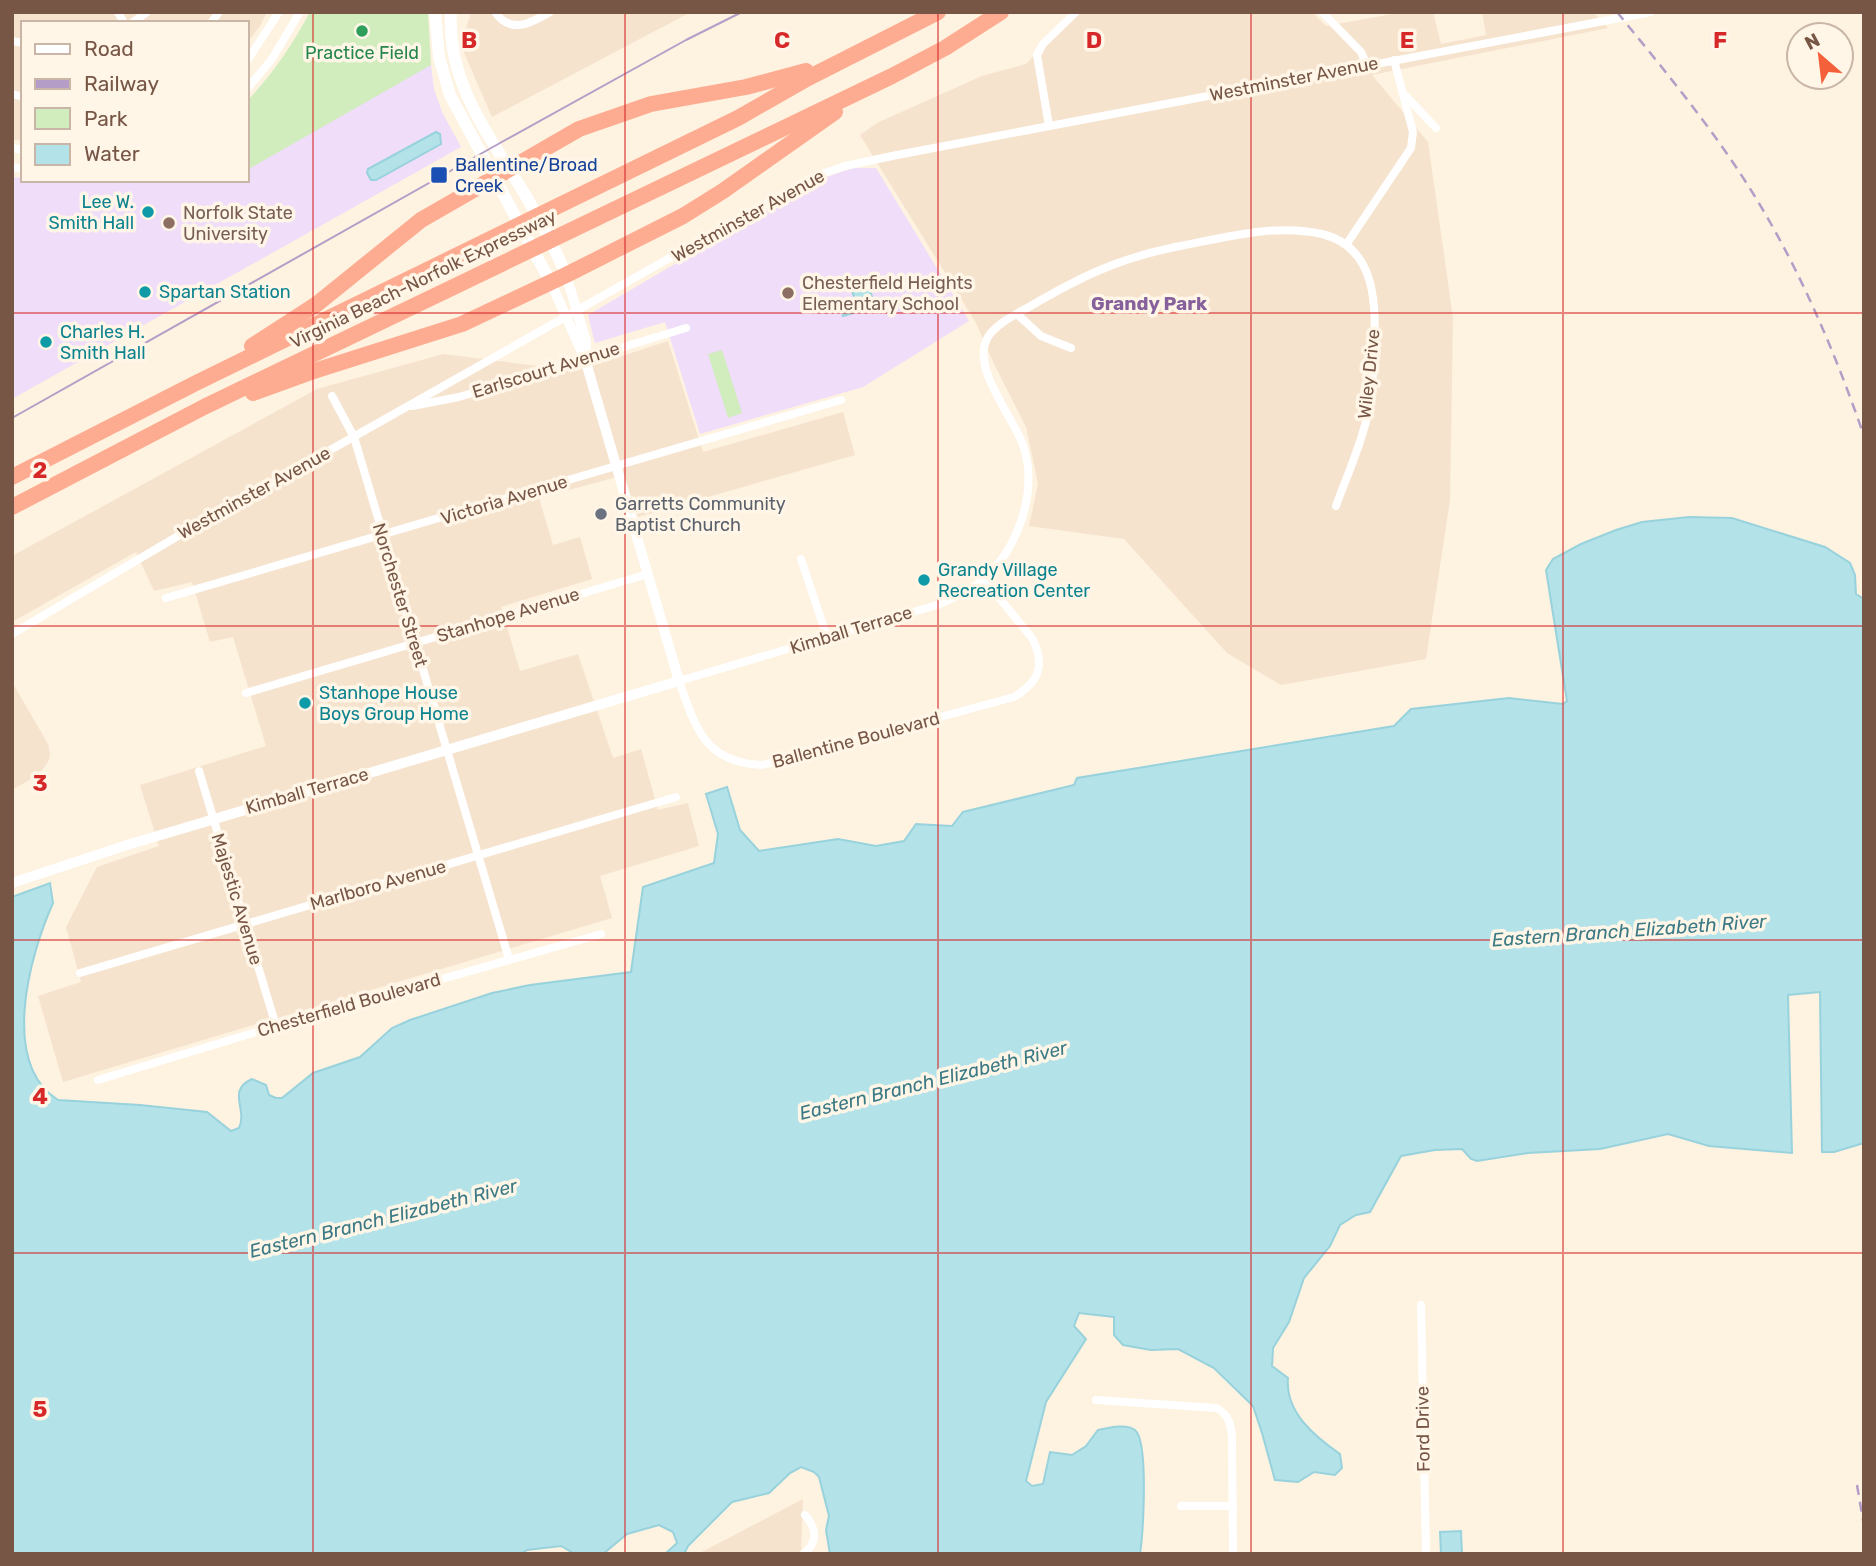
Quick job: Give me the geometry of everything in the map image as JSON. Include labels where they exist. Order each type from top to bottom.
[{"type":"highway","name":"Virginia Beach-Norfolk Expressway","points":[[12,507],[204,407],[838,102],[945,48],[1001,12]]},
{"type":"highway","points":[[196,383],[317,304],[421,220],[596,121],[651,104],[746,87],[805,72],[932,15]]},
{"type":"highway","name":"Virginia Beach-Norfolk Expressway","points":[[12,477],[196,383],[738,118],[808,78],[932,15]]},
{"type":"highway","points":[[204,407],[240,398],[321,368],[462,324],[558,279],[683,216],[832,114],[898,79],[945,48]]},
{"type":"main road","name":"Ballentine Boulevard","points":[[435,12],[439,57],[447,87],[493,177],[558,279]]},
{"type":"main road","name":"Ballentine Boulevard","points":[[451,12],[455,60],[463,88],[478,119],[547,234],[558,279]]},
{"type":"street","points":[[248,59],[279,12]]},
{"type":"street","points":[[248,88],[272,59],[300,12]]},
{"type":"street","points":[[495,12],[502,21],[515,26],[522,26],[550,12]]},
{"type":"street","points":[[1049,126],[1037,55],[1043,44],[1076,12]]},
{"type":"street","points":[[1322,12],[1361,52],[1367,65]]},
{"type":"street","name":"Westminster Avenue","points":[[12,634],[405,407],[802,184],[830,171],[897,155],[1651,12]]},
{"type":"street","points":[[1346,245],[1411,148],[1413,132],[1394,60]]},
{"type":"street","points":[[1403,93],[1436,128]]},
{"type":"street","name":"Kimball Terrace","points":[[12,883],[213,820],[937,605],[969,590],[994,569],[1015,535],[1028,490],[1024,447],[1006,408],[992,387],[983,361],[989,335],[1017,314],[1108,265],[1156,251],[1276,230],[1323,234],[1346,245]]},
{"type":"street","name":"Wiley Drive","points":[[1336,506],[1366,422],[1374,345],[1373,290],[1363,265],[1346,245]]},
{"type":"street","name":"Ballentine Boulevard","points":[[558,279],[572,314]]},
{"type":"street","name":"Ballentine Boulevard","points":[[558,279],[586,341],[585,359],[679,681],[694,724],[705,741],[725,758],[745,764],[763,765],[1014,697],[1028,688],[1040,663],[1038,648],[984,579]]},
{"type":"street","points":[[1017,314],[1041,336],[1072,348]]},
{"type":"street","name":"Earlscourt Avenue","points":[[405,407],[459,397],[686,328]]},
{"type":"street","name":"Norchester Street","points":[[332,396],[354,436],[509,959]]},
{"type":"street","name":"Victoria Avenue","points":[[166,598],[841,400]]},
{"type":"street","points":[[802,559],[827,637]]},
{"type":"street","name":"Stanhope Avenue","points":[[246,693],[648,574]]},
{"type":"street","name":"Majestic Avenue","points":[[199,771],[276,1026]]},
{"type":"street","name":"Marlboro Avenue","points":[[80,973],[676,797]]},
{"type":"street","name":"Chesterfield Boulevard","points":[[98,1080],[276,1026],[601,934]]},
{"type":"street","name":"Ford Drive","points":[[1421,1305],[1426,1554]]},
{"type":"street","points":[[1096,1401],[1217,1408],[1226,1414],[1232,1436],[1234,1554]]},
{"type":"street","points":[[1181,1506],[1233,1506]]},
{"type":"street","points":[[803,1554],[812,1546],[814,1534],[811,1521],[805,1515]]},
{"type":"shaded area","points":[[12,12],[267,12],[248,42],[248,21],[21,21],[21,141],[12,139]]},
{"type":"shaded area","points":[[471,12],[691,12],[492,117],[461,46]]},
{"type":"shaded area","points":[[1076,12],[1312,12],[1326,26],[1403,12],[1433,12],[1441,44],[1486,35],[1482,12],[1593,12],[1608,28],[1372,75],[1428,142],[1453,318],[1450,500],[1426,659],[1281,685],[1227,653],[1124,539],[1029,526],[1038,484],[1026,427],[976,323],[860,135],[877,123],[982,76],[1026,64]]},
{"type":"shaded area","name":"Norfolk State University","points":[[285,57],[431,65],[434,89],[442,112],[461,147],[12,399],[12,177],[21,178],[21,182],[248,182],[248,101]]},
{"type":"shaded area","name":"Chesterfield Heights Elementary School","points":[[853,168],[876,168],[969,321],[863,387],[700,434],[665,322],[595,343],[588,315],[818,180]]},
{"type":"shaded area","points":[[668,341],[703,452],[843,412],[855,455],[638,517],[624,475],[539,498],[553,545],[580,537],[592,579],[501,607],[520,671],[578,654],[613,758],[641,749],[658,810],[688,803],[699,846],[600,876],[612,918],[63,1082],[38,996],[81,982],[66,927],[97,867],[159,846],[140,785],[266,746],[233,637],[210,642],[192,582],[154,591],[136,552],[12,622],[12,556],[317,389],[443,354],[576,371]]},
{"type":"shaded area","points":[[12,682],[48,744],[50,753],[49,760],[36,776],[12,790]]},
{"type":"shaded area","points":[[803,1499],[801,1554],[698,1554]]},
{"type":"green space","points":[[310,12],[428,12],[431,65],[248,169],[248,100],[282,59]]},
{"type":"green space","points":[[722,350],[742,413],[728,418],[708,354]]},
{"type":"water","points":[[436,132],[440,134],[441,144],[376,180],[371,180],[368,169]]},
{"type":"water","points":[[868,279],[874,307],[843,316],[840,304],[855,299],[849,284]]},
{"type":"water","name":"Eastern Branch Elizabeth River","points":[[1689,517],[1732,518],[1825,547],[1850,563],[1855,575],[1856,594],[1864,599],[1864,1143],[1834,1152],[1822,1152],[1820,992],[1788,995],[1792,1153],[1709,1146],[1668,1134],[1600,1149],[1528,1153],[1477,1161],[1471,1159],[1462,1149],[1401,1156],[1370,1212],[1356,1215],[1340,1225],[1330,1246],[1304,1278],[1289,1322],[1273,1348],[1272,1366],[1288,1378],[1288,1390],[1296,1412],[1311,1431],[1340,1454],[1342,1468],[1335,1475],[1314,1472],[1298,1482],[1275,1480],[1253,1406],[1214,1368],[1178,1349],[1151,1350],[1123,1345],[1114,1335],[1114,1317],[1079,1313],[1074,1326],[1086,1339],[1046,1402],[1026,1481],[1032,1486],[1043,1484],[1050,1452],[1072,1455],[1086,1446],[1098,1430],[1122,1426],[1135,1430],[1144,1469],[1140,1554],[830,1554],[826,1530],[829,1516],[819,1477],[801,1467],[790,1473],[769,1493],[732,1502],[688,1546],[684,1554],[665,1554],[677,1543],[673,1532],[659,1525],[627,1534],[603,1554],[575,1554],[561,1546],[527,1550],[521,1554],[12,1554],[12,897],[50,883],[53,903],[36,951],[25,1008],[25,1036],[29,1061],[40,1083],[58,1100],[207,1112],[231,1131],[239,1128],[241,1121],[240,1089],[252,1079],[266,1085],[269,1095],[282,1098],[313,1073],[360,1057],[392,1028],[410,1020],[492,993],[530,985],[631,972],[643,887],[714,863],[718,834],[706,794],[727,787],[740,830],[759,851],[838,839],[876,846],[904,841],[916,824],[952,826],[963,812],[1074,785],[1077,778],[1394,726],[1411,709],[1509,698],[1563,704],[1567,701],[1546,570],[1553,559],[1616,530],[1642,522]]},
{"type":"water","points":[[1461,1531],[1462,1554],[1441,1554],[1440,1532]]},
{"type":"tram line","points":[[12,418],[500,143],[742,12]]},
{"type":"railway","points":[[1617,12],[1706,124],[1771,223],[1815,312],[1864,436]]},
{"type":"railway","points":[[1857,1485],[1864,1526]]},
{"type":"place","name":"Practice Field","points":[[362,31]]},
{"type":"place","name":"Ballentine/Broad Creek","points":[[439,175]]},
{"type":"place","name":"Lee W. Smith Hall","points":[[148,212]]},
{"type":"place","name":"Norfolk State University","points":[[169,223]]},
{"type":"place","name":"Spartan Station","points":[[145,292]]},
{"type":"place","name":"Chesterfield Heights Elementary School","points":[[788,293]]},
{"type":"place","name":"Charles H. Smith Hall","points":[[46,342]]},
{"type":"place","name":"Garretts Community Baptist Church","points":[[601,514]]},
{"type":"place","name":"Grandy Village Recreation Center","points":[[924,580]]},
{"type":"place","name":"Stanhope House Boys Group Home","points":[[305,703]]},
{"type":"district","name":"Grandy Park","points":[[1149,303]]}]
